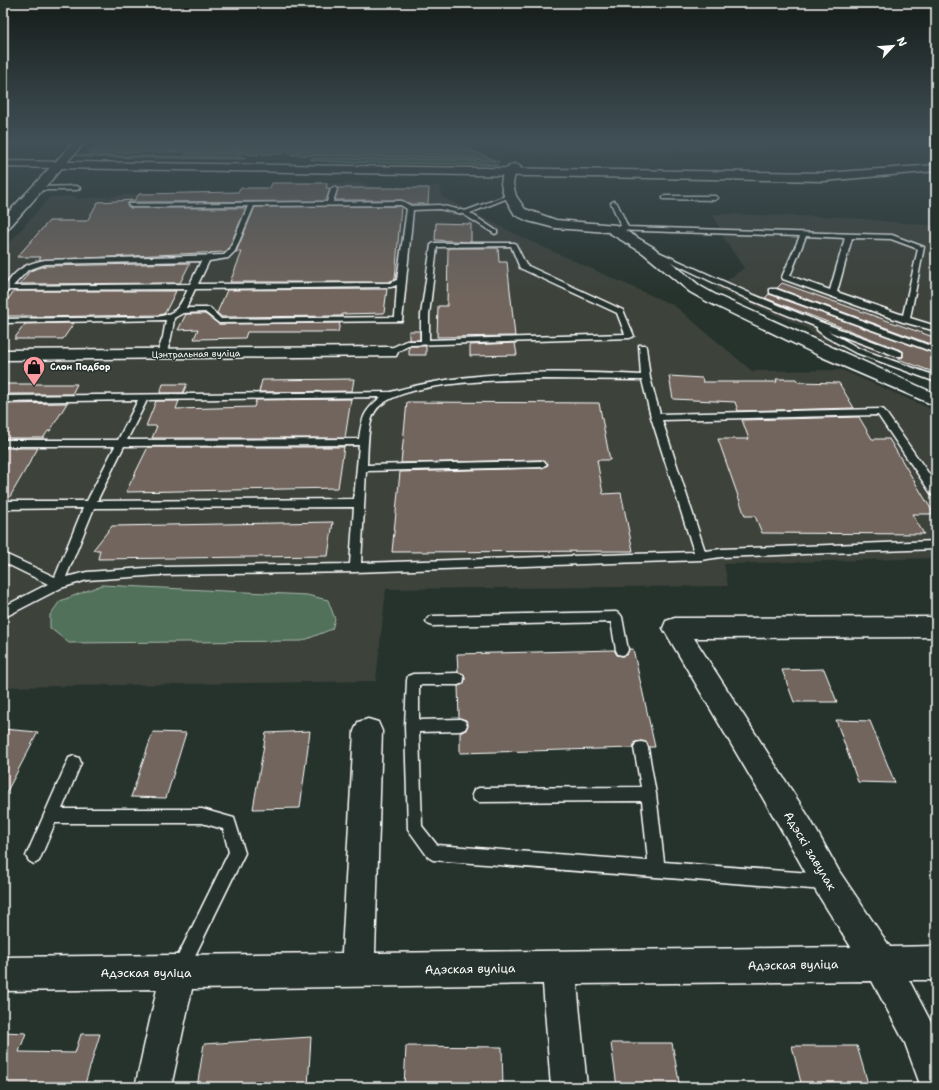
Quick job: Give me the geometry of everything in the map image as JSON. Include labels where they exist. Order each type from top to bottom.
[{"type":"street","points":[[3,226],[33,194]]},
{"type":"street","points":[[510,196],[520,212],[533,218],[570,227],[611,228],[648,250],[695,289],[711,298],[828,353],[936,401]]},
{"type":"street","name":"Цэнтральная вуліца","points":[[3,355],[390,352]]},
{"type":"street","name":"Адэскі завулак","points":[[936,627],[675,628],[799,830],[828,882],[881,963],[919,1034],[936,1078]]},
{"type":"street","points":[[358,970],[368,731]]},
{"type":"street","name":"Адэская вуліца","points":[[3,974],[936,963]]},
{"type":"street","points":[[558,968],[569,1087]]},
{"type":"street","points":[[153,1087],[178,973]]},
{"type":"lane","points":[[329,204],[332,194]]},
{"type":"lane","points":[[465,213],[510,196]]},
{"type":"lane","points":[[665,198],[715,198]]},
{"type":"lane","points":[[614,202],[626,229]]},
{"type":"lane","points":[[132,205],[402,203],[410,208],[438,207],[465,213],[495,232]]},
{"type":"lane","points":[[5,291],[21,270],[30,264],[206,259],[226,256],[233,250],[252,204]]},
{"type":"lane","points":[[3,320],[157,319],[170,317],[181,311],[207,310],[219,320],[399,320],[401,280],[410,208]]},
{"type":"lane","points":[[611,228],[892,237],[922,248],[906,320]]},
{"type":"lane","points":[[804,234],[786,277],[906,320],[936,329]]},
{"type":"lane","points":[[833,294],[849,235]]},
{"type":"lane","points":[[390,352],[409,343],[425,343],[568,340],[630,336],[620,312],[523,266],[513,244],[434,245],[425,315],[425,343]]},
{"type":"lane","points":[[648,250],[744,294],[817,324],[899,354]]},
{"type":"lane","points":[[181,311],[206,259]]},
{"type":"lane","points":[[5,291],[194,286],[391,285],[401,280]]},
{"type":"lane","points":[[773,291],[936,351]]},
{"type":"lane","points":[[161,354],[168,337],[170,317]]},
{"type":"lane","points":[[817,324],[826,334],[847,346],[936,379]]},
{"type":"lane","points":[[642,347],[646,378],[656,417],[701,556]]},
{"type":"lane","points":[[355,568],[364,442],[371,409],[378,400],[391,394],[442,382],[505,378],[646,378]]},
{"type":"lane","points":[[3,399],[391,394]]},
{"type":"lane","points":[[58,584],[90,505],[144,397]]},
{"type":"lane","points":[[656,417],[882,412],[936,492]]},
{"type":"lane","points":[[3,443],[364,442]]},
{"type":"lane","points":[[362,468],[542,464]]},
{"type":"lane","points":[[3,505],[359,503]]},
{"type":"lane","points":[[3,613],[58,584],[87,576],[145,572],[355,568],[701,556],[721,553],[936,545]]},
{"type":"lane","points":[[3,557],[58,584]]},
{"type":"lane","points":[[432,621],[616,617],[622,650]]},
{"type":"lane","points":[[458,679],[413,680],[412,726],[415,829],[433,852],[828,882]]},
{"type":"lane","points":[[412,726],[460,725]]},
{"type":"lane","points":[[641,748],[649,794],[657,869]]},
{"type":"lane","points":[[34,856],[74,763]]},
{"type":"lane","points":[[479,795],[649,794]]},
{"type":"lane","points":[[52,816],[202,816],[229,823],[237,853],[178,973]]},
{"type":"shaded area","points":[[139,194],[441,194],[441,196],[525,239],[675,306],[752,371],[842,370],[936,411],[936,558],[724,564],[728,586],[386,589],[376,681],[3,687],[3,250],[50,197],[76,196],[76,199]]},
{"type":"shaded area","points":[[713,214],[841,217],[936,226],[936,384],[819,339],[806,328],[715,289],[744,268],[724,238]]},
{"type":"green space","points":[[102,585],[307,595],[328,600],[335,619],[332,629],[302,641],[69,643],[50,628],[50,615],[60,601]]},
{"type":"building","points":[[139,194],[328,194],[326,201],[129,202],[127,204],[131,208],[246,208],[229,248],[225,252],[39,260],[41,257],[17,257],[49,221],[87,221],[98,202],[135,200]]},
{"type":"building","points":[[337,194],[429,194],[428,204],[411,204],[402,200],[335,200]]},
{"type":"building","points":[[401,206],[395,279],[388,282],[230,282],[242,252],[236,252],[255,207]]},
{"type":"building","points":[[436,223],[471,224],[471,242],[435,240]]},
{"type":"building","points":[[448,248],[498,248],[499,262],[507,262],[515,336],[437,337],[438,306],[447,306]]},
{"type":"building","points":[[190,263],[180,283],[20,284],[30,271],[45,266]]},
{"type":"building","points":[[782,283],[936,338],[936,346],[777,288]]},
{"type":"building","points":[[387,289],[384,313],[342,314],[342,316],[222,317],[217,313],[227,290]]},
{"type":"building","points":[[14,291],[176,291],[165,313],[160,315],[3,316],[3,306]]},
{"type":"building","points":[[769,294],[936,354],[936,373],[898,359],[903,357],[903,351],[765,298]]},
{"type":"building","points":[[186,314],[205,314],[219,324],[340,323],[338,332],[247,332],[245,338],[194,339],[198,329],[178,330]]},
{"type":"building","points":[[74,323],[63,339],[14,339],[25,324]]},
{"type":"building","points":[[409,331],[420,331],[420,340],[409,340]]},
{"type":"building","points":[[515,343],[517,355],[470,356],[470,345]]},
{"type":"building","points":[[410,346],[426,346],[426,355],[409,355]]},
{"type":"building","points":[[669,376],[702,378],[703,382],[777,382],[776,379],[796,379],[798,382],[839,383],[854,408],[738,411],[735,402],[673,399]]},
{"type":"building","points":[[354,379],[352,391],[259,392],[262,380]]},
{"type":"building","points":[[3,384],[77,384],[72,394],[3,394]]},
{"type":"building","points":[[163,384],[187,384],[183,393],[160,393]]},
{"type":"building","points":[[351,399],[345,438],[152,438],[157,426],[146,426],[156,401],[179,401],[176,409],[254,407],[256,400]]},
{"type":"building","points":[[407,402],[599,403],[610,460],[597,460],[603,494],[621,493],[633,551],[392,552],[400,472],[542,468],[548,465],[542,460],[401,463]]},
{"type":"building","points":[[67,403],[50,431],[48,431],[43,438],[3,438],[3,404]]},
{"type":"building","points":[[859,417],[872,439],[889,439],[934,514],[912,514],[924,534],[762,533],[755,516],[745,516],[718,439],[749,439],[742,420]]},
{"type":"building","points":[[148,447],[344,447],[338,488],[126,492]]},
{"type":"building","points":[[3,448],[38,448],[8,500],[3,500]]},
{"type":"building","points":[[333,522],[328,556],[98,559],[100,550],[93,550],[112,526]]},
{"type":"building","points":[[629,649],[633,649],[655,747],[649,747],[646,742],[641,741],[635,742],[633,748],[460,753],[460,733],[466,730],[468,724],[466,720],[459,718],[458,686],[464,684],[465,679],[464,674],[458,672],[457,654],[614,650],[617,655],[622,656],[627,655]]},
{"type":"building","points":[[824,669],[837,702],[794,702],[782,670]]},
{"type":"building","points":[[836,720],[870,721],[895,783],[858,782]]},
{"type":"building","points":[[3,729],[38,732],[3,799]]},
{"type":"building","points":[[310,731],[300,808],[253,809],[266,733]]},
{"type":"building","points":[[153,732],[186,733],[166,798],[131,797]]},
{"type":"building","points":[[3,1032],[26,1033],[19,1052],[75,1053],[81,1034],[100,1034],[84,1087],[3,1087]]},
{"type":"building","points":[[311,1037],[308,1087],[197,1087],[204,1044]]},
{"type":"building","points":[[611,1043],[672,1043],[680,1087],[617,1087]]},
{"type":"building","points":[[406,1046],[502,1047],[503,1087],[404,1087]]},
{"type":"building","points":[[792,1046],[857,1046],[869,1087],[802,1087]]},
{"type":"place","name":"Слон Подбор","points":[[34,386]]}]
